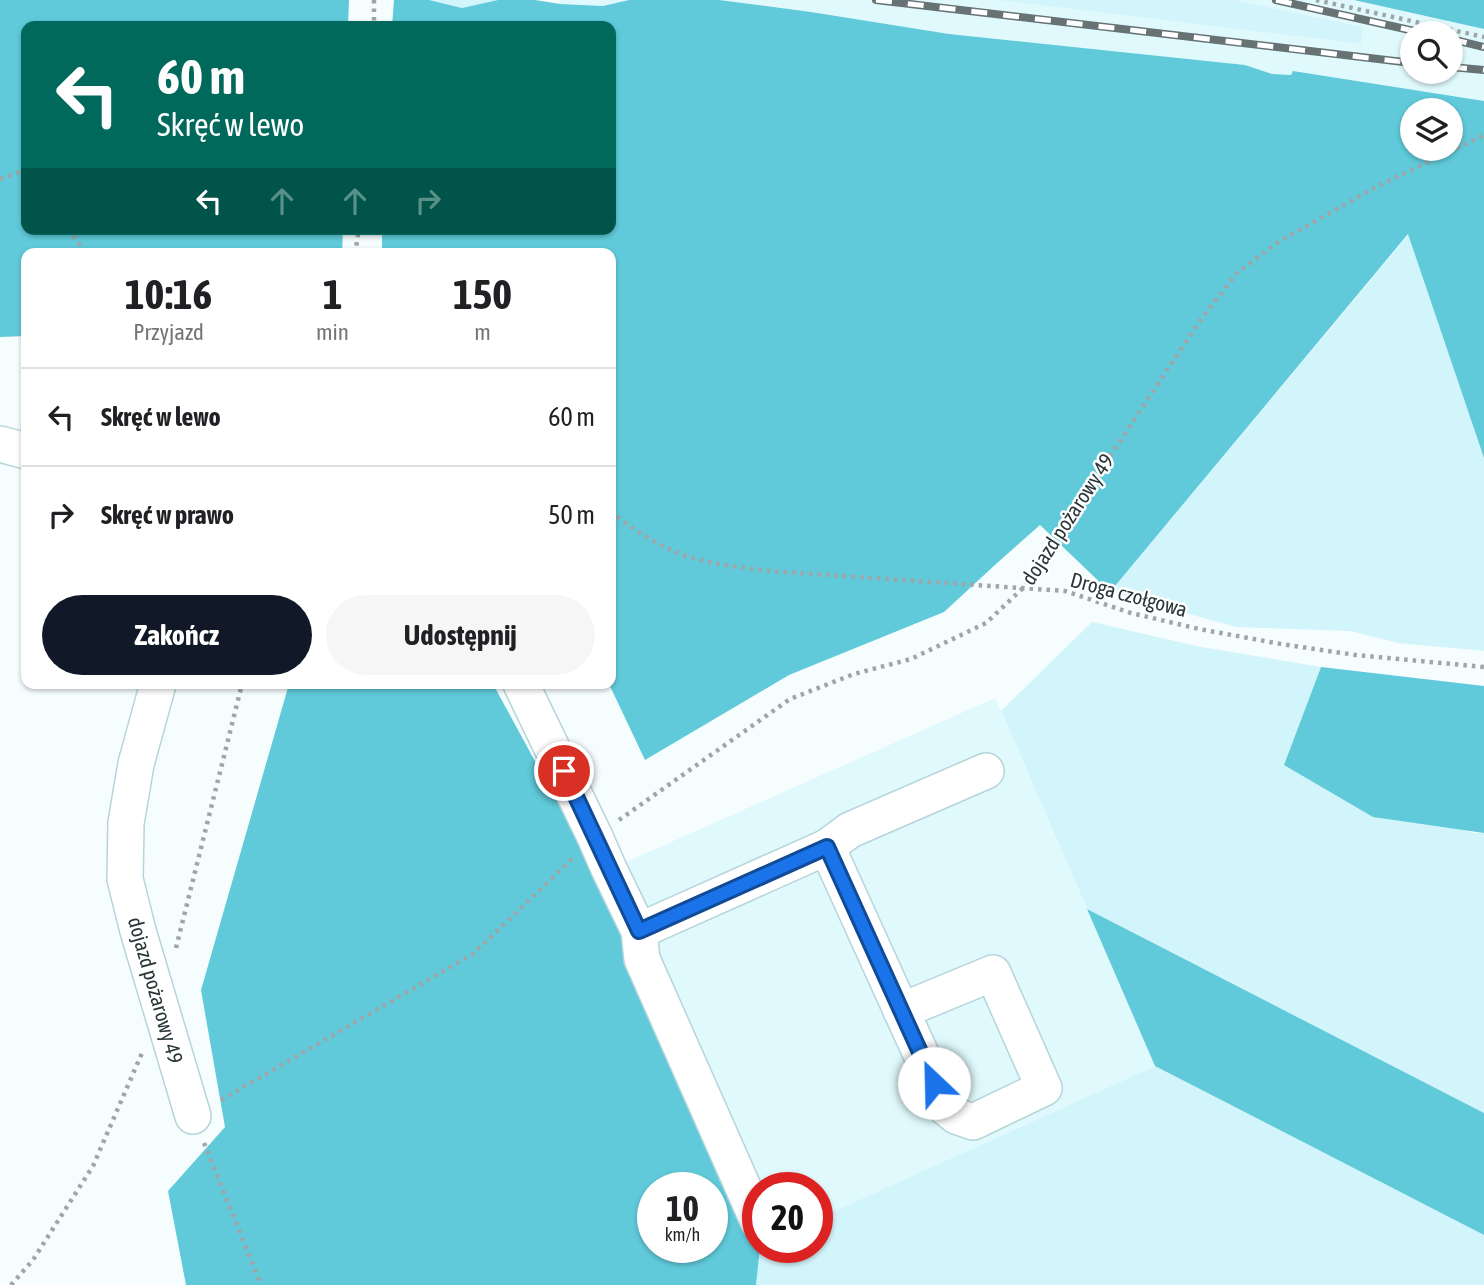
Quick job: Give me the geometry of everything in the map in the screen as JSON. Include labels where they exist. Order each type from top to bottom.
[{"type":"lane","points":[[0,444],[21,450]]},
{"type":"lane","name":"dojazd pożarowy 49","points":[[157,689],[136,764],[126,823],[125,879],[193,1116]]},
{"type":"lane","points":[[523,689],[639,931],[642,959],[742,1185]]},
{"type":"lane","points":[[639,931],[827,847],[850,830],[986,771]]},
{"type":"lane","points":[[827,847],[944,1107],[956,1116],[973,1122],[1044,1087],[993,973],[901,1011]]},
{"type":"path","points":[[374,0],[374,21]]},
{"type":"path","points":[[1316,0],[1484,37]]},
{"type":"path","name":"dojazd pożarowy 49","points":[[193,1116],[473,954],[595,837],[790,699],[854,674],[911,659],[986,623],[1022,589],[1201,319],[1237,273],[1280,241],[1364,194],[1484,135]]},
{"type":"path","points":[[0,179],[21,170]]},
{"type":"path","name":"Droga czołgowa","points":[[616,515],[646,536],[677,553],[720,564],[769,571],[1065,591],[1131,613],[1281,644],[1356,656],[1484,667]]},
{"type":"path","points":[[193,1116],[261,1285]]},
{"type":"shaded area","points":[[0,0],[349,0],[348,21],[21,21],[21,235],[343,235],[342,248],[21,248],[21,336],[0,337]]},
{"type":"shaded area","points":[[394,0],[429,0],[462,8],[498,0],[535,0],[603,6],[629,0],[719,0],[949,34],[1245,65],[1272,74],[1291,75],[1293,71],[1484,101],[1484,458],[1408,234],[1110,592],[1040,525],[944,612],[789,675],[645,760],[611,689],[616,689],[616,248],[382,248],[382,235],[616,235],[616,21],[392,21]]},
{"type":"shaded area","points":[[429,0],[498,0],[462,8]]},
{"type":"shaded area","points":[[560,0],[629,0],[603,6],[559,4]]},
{"type":"shaded area","points":[[719,0],[997,0],[1361,44],[1363,27],[1235,0],[1354,0],[1448,21],[1400,21],[1400,84],[1463,84],[1463,24],[1484,29],[1484,101],[1293,71],[1291,75],[1272,74],[1245,65],[949,34]]},
{"type":"shaded area","points":[[997,0],[1235,0],[1363,27],[1361,44]]},
{"type":"shaded area","points":[[1354,0],[1484,0],[1484,29],[1463,24],[1463,21],[1448,21]]},
{"type":"shaded area","points":[[1409,234],[1484,458],[1484,651],[1398,643],[1350,631],[1236,627],[1110,592]]},
{"type":"shaded area","points":[[1092,622],[1201,647],[1321,667],[1284,765],[1473,833],[1484,833],[1484,1113],[1087,909],[1001,711]]},
{"type":"shaded area","points":[[1321,667],[1484,686],[1484,833],[1373,817],[1284,765]]},
{"type":"shaded area","points":[[288,689],[496,689],[597,875],[742,1204],[742,1263],[758,1263],[756,1285],[186,1285],[168,1191],[225,1127],[201,990]]},
{"type":"shaded area","points":[[995,698],[1155,1066],[833,1212],[833,1172],[742,1172],[742,1204],[597,875]]},
{"type":"shaded area","points":[[1087,909],[1484,1113],[1484,1235],[1155,1066]]},
{"type":"shaded area","points":[[1155,1066],[1484,1235],[1484,1285],[756,1285],[758,1263],[833,1263],[833,1212]]},
{"type":"railway","points":[[876,0],[1400,62]]},
{"type":"railway","points":[[1276,0],[1400,28]]},
{"type":"railway","points":[[1463,42],[1484,47]]},
{"type":"railway","points":[[1463,68],[1484,70]]},
{"type":"route","points":[[564,771],[639,931],[827,847],[934,1083]]}]
